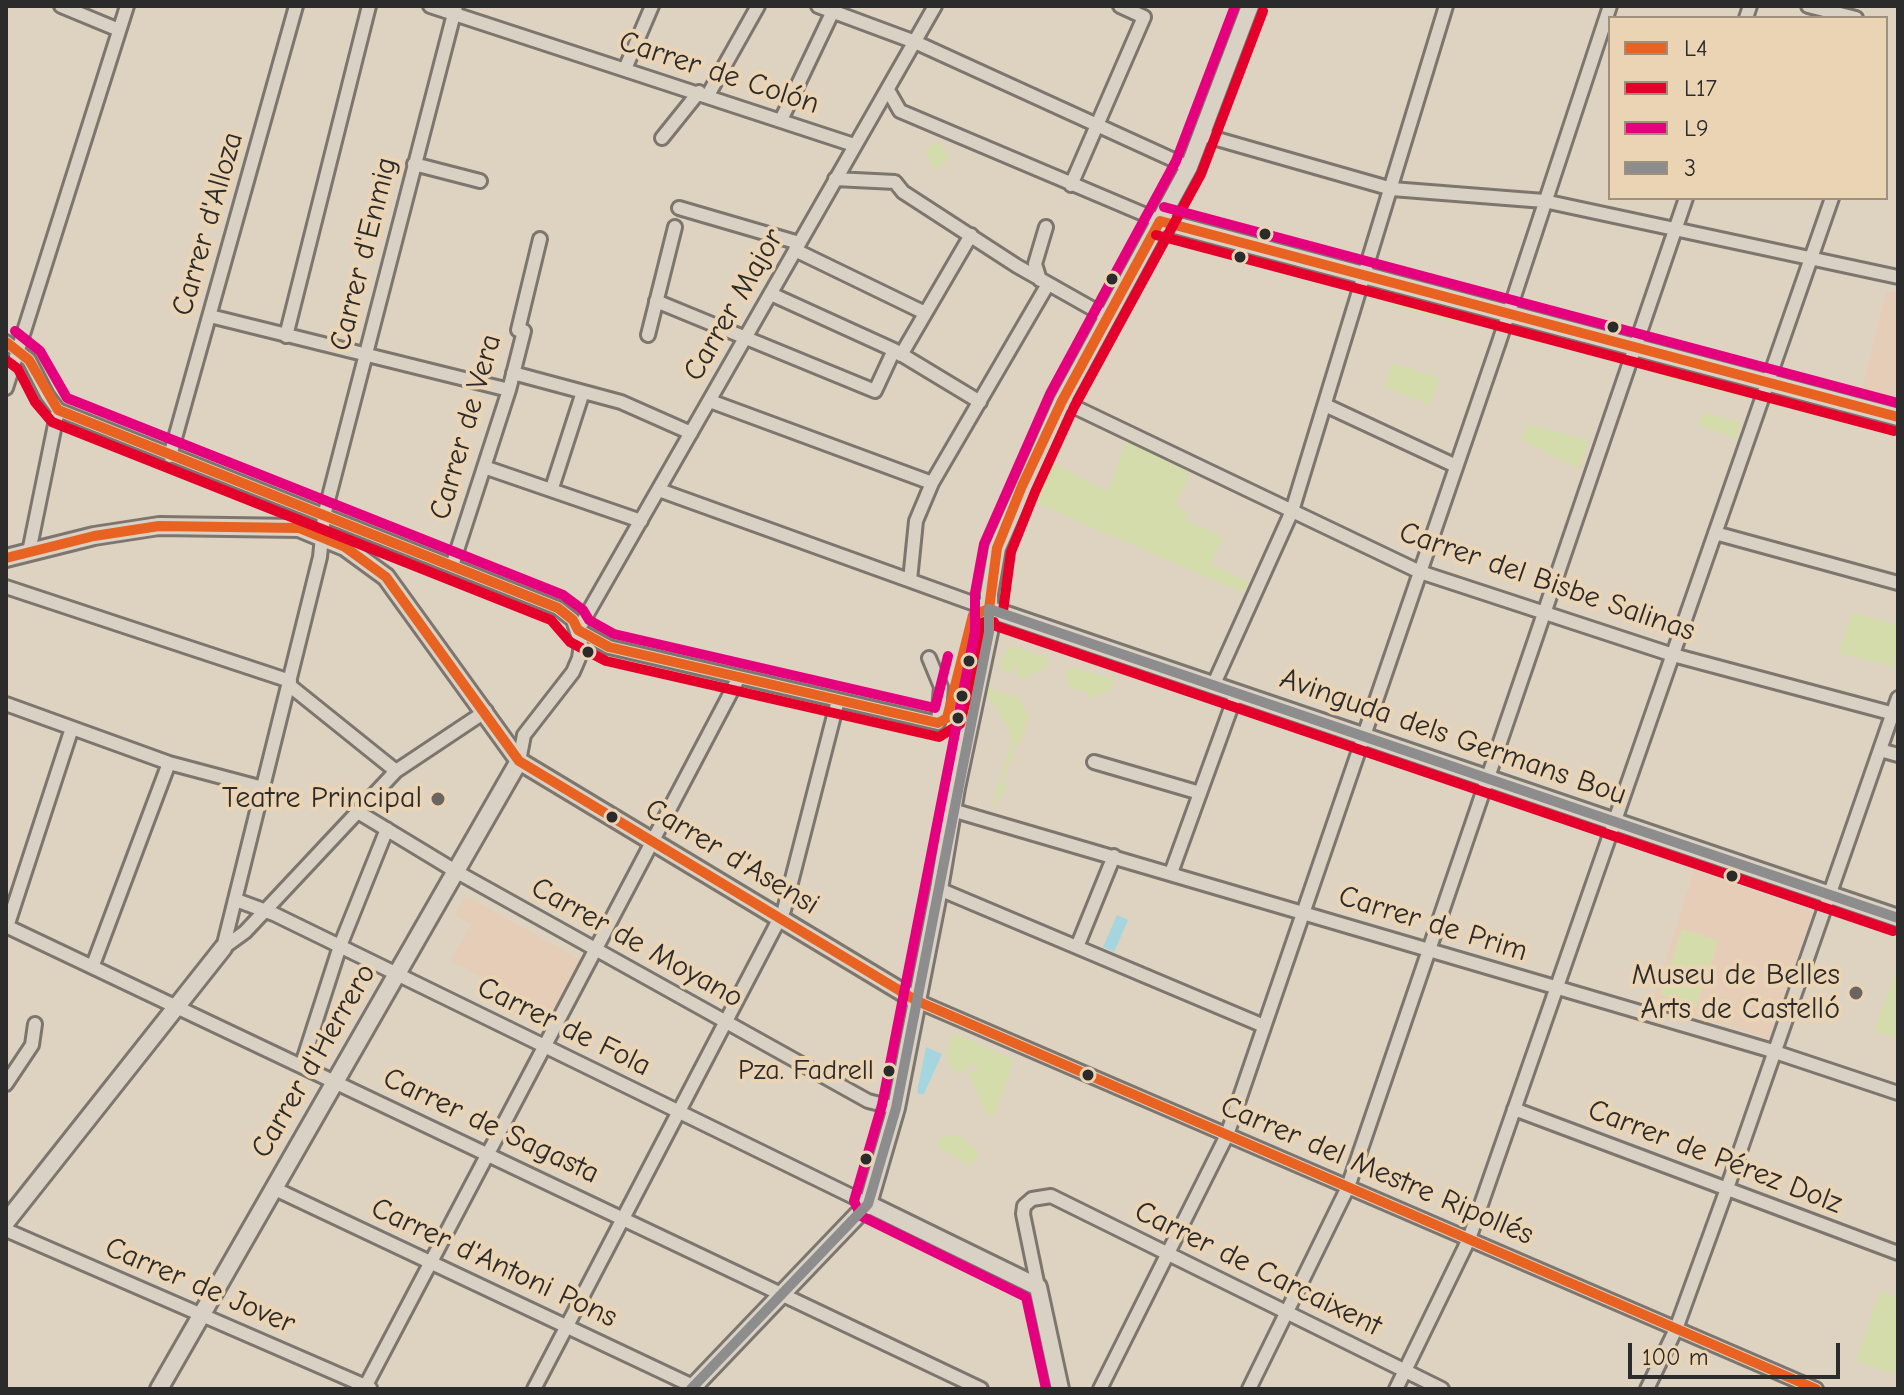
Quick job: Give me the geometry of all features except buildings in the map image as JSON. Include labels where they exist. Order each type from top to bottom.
[{"type":"street","points":[[61,6],[119,30]]},
{"type":"street","points":[[6,388],[127,6]]},
{"type":"street","name":"Carrer d'Alloza","points":[[170,456],[296,6]]},
{"type":"street","points":[[286,336],[369,6]]},
{"type":"street","name":"Carrer de Colón","points":[[430,6],[454,10],[854,145]]},
{"type":"street","points":[[625,69],[652,6]]},
{"type":"street","points":[[662,138],[703,94],[758,6]]},
{"type":"street","points":[[818,6],[840,10],[915,42],[1189,167]]},
{"type":"street","name":"Carrer Major","points":[[578,630],[935,6]]},
{"type":"street","points":[[1071,185],[1144,17],[1120,6]]},
{"type":"street","points":[[694,1388],[868,1204],[896,1108],[989,632],[997,548],[1062,401],[1189,167],[1250,6]]},
{"type":"street","points":[[1213,686],[1292,511],[1446,6]]},
{"type":"street","points":[[1100,1389],[1227,1135],[1499,342],[1610,6]]},
{"type":"street","points":[[1808,6],[1848,16]]},
{"type":"street","name":"Carrer d'Enmig","points":[[223,948],[320,557],[324,516],[454,10]]},
{"type":"street","points":[[781,120],[840,10]]},
{"type":"street","points":[[888,90],[900,111],[1160,221],[1898,417]]},
{"type":"street","points":[[1203,135],[1392,189],[1544,201],[1898,277]]},
{"type":"street","points":[[414,164],[480,181]]},
{"type":"street","points":[[835,179],[895,182],[903,192],[1044,282],[1109,318]]},
{"type":"street","points":[[1249,1389],[1348,1187],[1685,200]]},
{"type":"street","points":[[1396,1389],[1469,1239],[1831,200]]},
{"type":"street","points":[[679,208],[797,247],[925,313]]},
{"type":"street","points":[[648,335],[675,227]]},
{"type":"street","points":[[1044,282],[1035,264],[1046,227]]},
{"type":"street","points":[[656,301],[875,391],[971,235]]},
{"type":"street","name":"Carrer de Vera","points":[[452,566],[509,390],[524,331],[518,330],[540,239]]},
{"type":"street","points":[[910,580],[916,521],[932,483],[980,402],[1044,282]]},
{"type":"street","points":[[771,294],[898,352],[980,402]]},
{"type":"street","points":[[210,316],[509,390]]},
{"type":"street","points":[[6,342],[29,360],[40,385],[58,410],[558,608],[573,620],[578,630],[579,658],[573,672],[524,735],[519,761]]},
{"type":"street","points":[[513,373],[621,402],[691,433]]},
{"type":"street","points":[[552,488],[583,392]]},
{"type":"street","points":[[710,401],[932,483]]},
{"type":"street","name":"Carrer del Bisbe Salinas","points":[[1062,401],[1420,572],[1673,655],[1895,715]]},
{"type":"street","points":[[1325,405],[1456,466]]},
{"type":"street","points":[[29,552],[58,410]]},
{"type":"street","points":[[484,467],[641,521]]},
{"type":"street","points":[[659,490],[989,609]]},
{"type":"street","points":[[6,558],[94,536],[159,526],[299,528],[320,535],[359,553],[386,577],[486,711],[519,761]]},
{"type":"street","points":[[1715,533],[1898,583]]},
{"type":"street","points":[[6,587],[289,683],[396,771]]},
{"type":"street","name":"Avinguda dels Germans Bou","points":[[989,609],[1898,918]]},
{"type":"street","points":[[578,630],[609,647],[938,723],[941,687],[929,658]]},
{"type":"street","points":[[368,1388],[431,1262],[739,677]]},
{"type":"street","points":[[1171,873],[1236,694]]},
{"type":"street","points":[[1647,1389],[1676,1329],[1727,1189],[1880,750],[1895,715],[1898,698]]},
{"type":"street","points":[[534,1389],[780,919],[838,700]]},
{"type":"street","points":[[6,704],[169,763],[263,788]]},
{"type":"street","points":[[6,1222],[223,948],[266,910],[396,771],[486,711]]},
{"type":"street","points":[[7,927],[72,728]]},
{"type":"street","points":[[1880,750],[1898,755]]},
{"type":"street","name":"Carrer d'Asensi","points":[[519,761],[917,1001]]},
{"type":"street","name":"Carrer d'Herrero","points":[[159,1389],[199,1314],[519,761]]},
{"type":"street","points":[[1094,762],[1200,793]]},
{"type":"street","points":[[93,965],[169,763]]},
{"type":"street","name":"Carrer de Prim","points":[[952,810],[1775,1052],[1898,1093]]},
{"type":"street","name":"Carrer de Moyano","points":[[358,812],[457,872],[868,1101],[896,1108]]},
{"type":"street","points":[[302,1064],[340,946],[387,829]]},
{"type":"street","points":[[1077,947],[1114,856]]},
{"type":"street","points":[[939,889],[1264,1026]]},
{"type":"street","name":"Carrer de Fola","points":[[236,900],[266,910],[868,1204]]},
{"type":"street","name":"Carrer de Sagasta","points":[[7,927],[178,1005],[981,1389]]},
{"type":"street","name":"Carrer del Mestre Ripollés","points":[[917,1001],[1816,1389]]},
{"type":"street","points":[[6,1084],[32,1045],[34,1029]]},
{"type":"street","name":"Carrer de Pérez Dolz","points":[[1514,1109],[1898,1253]]},
{"type":"street","name":"Carrer d'Antoni Pons","points":[[273,1188],[694,1388]]},
{"type":"street","name":"Carrer de Carcaixent","points":[[1038,1287],[1024,1206],[1032,1199],[1051,1196],[1442,1389]]},
{"type":"street","points":[[868,1204],[1038,1287],[1060,1389]]},
{"type":"street","name":"Carrer de Jover","points":[[6,1230],[368,1388]]},
{"type":"street","points":[[945,1389],[951,1374]]},
{"type":"shaded area","points":[[1887,291],[1898,293],[1898,399],[1862,388]]},
{"type":"shaded area","points":[[1694,870],[1813,912],[1769,1038],[1652,1004]]},
{"type":"shaded area","points":[[466,896],[584,962],[553,1017],[451,960],[471,924],[455,915]]},
{"type":"green space","points":[[939,141],[950,159],[933,170],[925,150]]},
{"type":"green space","points":[[1391,290],[1458,308],[1454,323],[1387,304]]},
{"type":"green space","points":[[1662,361],[1753,385],[1749,399],[1659,376]]},
{"type":"green space","points":[[1392,363],[1440,378],[1430,405],[1384,387]]},
{"type":"green space","points":[[1793,396],[1889,421],[1885,434],[1789,409]]},
{"type":"green space","points":[[1703,412],[1740,422],[1737,439],[1698,425]]},
{"type":"green space","points":[[1527,424],[1589,440],[1579,469],[1521,440]]},
{"type":"green space","points":[[1127,440],[1190,473],[1176,505],[1188,511],[1185,519],[1223,537],[1211,564],[1249,582],[1243,593],[1029,500],[1047,459],[1107,492]]},
{"type":"green space","points":[[1852,613],[1898,625],[1894,667],[1839,653]]},
{"type":"green space","points":[[1011,646],[1049,658],[1046,668],[1024,679],[1016,676],[1018,668],[1014,665],[1011,674],[1003,671],[1000,665],[1005,651]]},
{"type":"green space","points":[[1071,667],[1114,679],[1111,689],[1086,700],[1088,692],[1070,688],[1064,673]]},
{"type":"green space","points":[[981,686],[1019,698],[1029,717],[1020,744],[1012,749],[1014,758],[1007,766],[1009,776],[1003,774],[1001,780],[1007,784],[1004,793],[997,798],[999,807],[992,804],[1011,744],[1008,728]]},
{"type":"green space","points":[[1682,929],[1718,941],[1696,1007],[1660,995]]},
{"type":"green space","points":[[1895,973],[1898,974],[1898,1039],[1874,1031]]},
{"type":"green space","points":[[956,1034],[1014,1060],[994,1116],[987,1115],[968,1073],[978,1068],[975,1063],[958,1074],[948,1063],[946,1054],[952,1036]]},
{"type":"green space","points":[[960,1136],[979,1151],[971,1166],[938,1147],[938,1139]]},
{"type":"green space","points":[[1880,1291],[1898,1298],[1898,1361],[1893,1374],[1856,1361]]},
{"type":"water","points":[[1117,915],[1128,920],[1114,952],[1103,947]]},
{"type":"water","points":[[926,1047],[942,1054],[924,1094],[919,1094],[917,1092]]},
{"type":"transit line","name":"L9","points":[[1046,1389],[1026,1297],[861,1216],[854,1201],[882,1105],[975,631],[975,593],[984,544],[1050,394],[1176,161],[1235,6]]},
{"type":"transit line","name":"L17","points":[[1003,611],[1011,552],[1035,492],[1074,407],[1201,174],[1263,11]]},
{"type":"transit line","name":"L9","points":[[1164,207],[1898,403]]},
{"type":"transit line","name":"L4","points":[[6,342],[29,360],[58,410],[558,608],[573,620],[578,630],[609,647],[938,723],[947,718],[973,615],[989,609],[997,548],[1022,486],[1062,401],[1160,221],[1898,417]]},
{"type":"transit line","name":"L17","points":[[1156,235],[1894,431]]},
{"type":"transit line","name":"L9","points":[[15,331],[40,351],[67,398],[563,595],[583,610],[589,620],[614,634],[935,708],[948,656]]},
{"type":"transit line","name":"L17","points":[[6,360],[18,369],[35,402],[52,422],[551,620],[570,642],[606,661],[939,737],[960,724],[985,626],[994,622]]},
{"type":"transit line","name":"L4","points":[[6,558],[94,536],[159,526],[299,528],[345,547],[386,577],[519,761],[917,1001],[1816,1389]]},
{"type":"transit line","name":"3","points":[[989,609],[1898,918]]},
{"type":"transit line","name":"3","points":[[691,1389],[868,1204],[896,1108],[989,632],[989,609]]},
{"type":"transit line","name":"L17","points":[[984,622],[1893,931]]},
{"type":"place","name":"Teatre Principal","points":[[438,799]]},
{"type":"place","name":"Museu de Belles Arts de Castelló","points":[[1856,993]]},
{"type":"place","name":"Pza. Fadrell","points":[[889,1071]]}]
